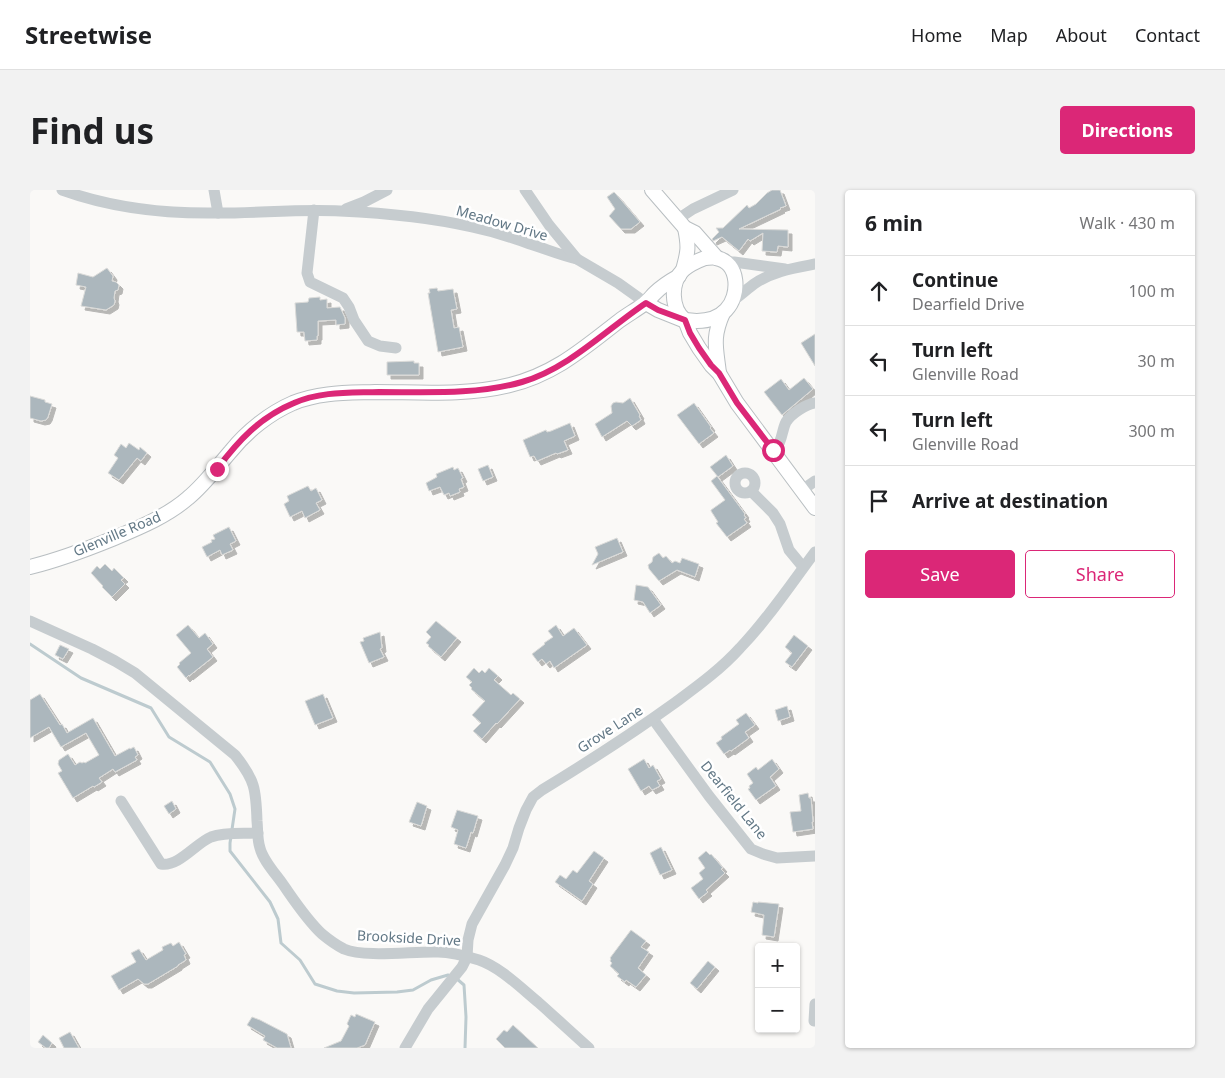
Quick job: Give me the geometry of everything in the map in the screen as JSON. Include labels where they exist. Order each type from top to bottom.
[{"type":"main road","points":[[646,303],[684,320],[699,321],[706,320],[727,310],[735,294],[735,279],[731,268],[695,233],[682,224],[652,190]]},
{"type":"main road","points":[[682,224],[688,245],[688,254],[674,289],[677,309],[699,348],[719,373],[737,403],[815,508]]},
{"type":"main road","points":[[681,273],[698,260],[705,258],[721,260]]},
{"type":"main road","name":"Glenville Road","points":[[30,567],[92,547],[154,520],[172,509],[200,487],[232,449],[257,425],[275,412],[294,403],[316,396],[340,393],[466,392],[524,382],[557,367],[581,351],[646,303],[681,273]]},
{"type":"main road","points":[[719,373],[715,344],[722,313]]},
{"type":"street","name":"Meadow Drive","points":[[62,190],[144,210],[218,214],[340,210],[404,216],[472,227],[577,260]]},
{"type":"street","points":[[214,190],[218,214]]},
{"type":"street","points":[[340,210],[364,202],[387,190]]},
{"type":"street","points":[[526,190],[549,225],[577,260],[625,287],[646,303]]},
{"type":"street","points":[[682,224],[694,209],[733,190]]},
{"type":"street","points":[[314,210],[307,273],[310,282],[343,298],[350,307],[354,320],[368,341],[380,346],[396,348]]},
{"type":"street","points":[[721,260],[787,269]]},
{"type":"street","points":[[732,301],[754,284],[787,269],[815,264]]},
{"type":"street","points":[[773,450],[778,446],[786,422],[805,406],[815,403]]},
{"type":"street","points":[[802,490],[815,481]]},
{"type":"street","points":[[750,491],[773,513],[780,524],[789,550],[803,568]]},
{"type":"street","name":"Grove Lane","points":[[464,962],[472,924],[505,866],[533,797],[653,718],[708,678],[741,647],[815,552]]},
{"type":"street","name":"Brookside Drive","points":[[30,622],[92,649],[135,673],[235,755],[253,782],[256,796],[260,849],[297,904],[323,935],[344,949],[376,953],[451,953],[464,962],[482,961],[517,984],[588,1048]]},
{"type":"street","name":"Dearfield Lane","points":[[653,718],[709,796],[751,849],[777,858],[815,856]]},
{"type":"street","points":[[121,801],[163,865],[167,865],[191,852],[210,838],[231,834],[258,833]]},
{"type":"street","points":[[405,1048],[428,1008],[464,962]]},
{"type":"street","points":[[815,1004],[815,1020]]},
{"type":"building","points":[[772,190],[780,190],[786,206],[739,229],[788,230],[788,247],[778,246],[777,252],[762,251],[763,233],[750,241],[748,239],[739,251],[722,237],[713,241],[712,239],[719,232],[716,228],[723,228],[747,205],[749,208],[756,204]]},
{"type":"building","points":[[614,192],[640,222],[631,229],[621,229],[609,216],[615,209],[607,197]]},
{"type":"building","points":[[107,268],[113,276],[112,281],[119,285],[118,290],[115,291],[114,305],[106,310],[81,306],[86,287],[76,285],[78,273],[93,277]]},
{"type":"building","points":[[437,288],[438,291],[453,289],[457,309],[451,310],[454,328],[459,327],[463,347],[438,352],[428,293],[430,293],[429,289]]},
{"type":"building","points":[[320,297],[320,300],[327,299],[327,308],[340,307],[345,318],[345,324],[336,325],[336,320],[318,321],[317,340],[305,341],[304,332],[297,332],[295,303],[308,302],[309,298]]},
{"type":"building","points":[[815,334],[815,366],[801,343]]},
{"type":"building","points":[[414,361],[414,363],[419,363],[419,375],[387,375],[387,362]]},
{"type":"building","points":[[804,378],[813,389],[782,415],[764,392],[781,379],[789,390]]},
{"type":"building","points":[[30,396],[52,404],[46,420],[41,421],[30,418]]},
{"type":"building","points":[[630,398],[641,420],[632,426],[627,421],[602,437],[595,424],[612,413],[611,406],[613,403],[623,403]]},
{"type":"building","points":[[694,403],[714,433],[699,444],[677,415]]},
{"type":"building","points":[[570,423],[575,436],[564,441],[568,450],[537,461],[534,456],[530,457],[523,440],[546,430],[547,432],[551,431]]},
{"type":"building","points":[[129,443],[139,450],[140,447],[147,453],[141,461],[137,458],[119,480],[108,473],[118,458],[114,455],[121,444],[126,448]]},
{"type":"building","points":[[726,455],[733,466],[718,477],[710,467]]},
{"type":"building","points":[[488,465],[493,477],[483,481],[478,469]]},
{"type":"building","points":[[453,467],[454,470],[458,468],[463,478],[461,479],[464,487],[459,489],[460,492],[450,496],[449,493],[444,495],[440,487],[429,491],[426,483],[437,477],[436,474]]},
{"type":"building","points":[[717,476],[745,514],[746,518],[744,519],[747,523],[727,537],[716,523],[718,522],[711,511],[725,500],[711,481]]},
{"type":"building","points":[[308,486],[311,491],[316,488],[322,500],[316,503],[320,510],[305,518],[302,511],[290,517],[284,504],[289,501],[287,496]]},
{"type":"building","points":[[229,527],[236,541],[230,544],[233,550],[222,555],[220,550],[207,557],[202,547],[215,539],[213,535]]},
{"type":"building","points":[[617,538],[623,552],[592,565],[598,554],[595,547]]},
{"type":"building","points":[[659,553],[663,558],[666,556],[672,563],[675,561],[680,563],[682,558],[699,564],[695,577],[677,570],[659,581],[648,565],[652,562],[653,557]]},
{"type":"building","points":[[105,564],[112,571],[114,568],[124,578],[121,580],[125,584],[112,597],[91,573],[97,566],[100,569]]},
{"type":"building","points":[[636,585],[648,587],[661,605],[650,613],[643,602],[634,600]]},
{"type":"building","points":[[436,621],[457,638],[441,657],[426,643],[431,637],[426,632]]},
{"type":"building","points":[[188,625],[199,638],[205,633],[213,644],[207,649],[213,657],[186,678],[177,667],[191,653],[176,635]]},
{"type":"building","points":[[556,625],[563,636],[574,628],[587,645],[554,668],[550,661],[546,664],[542,659],[538,662],[532,654],[553,637],[548,631]]},
{"type":"building","points":[[380,632],[382,648],[380,649],[384,657],[369,663],[360,642],[364,641],[363,638]]},
{"type":"building","points":[[794,635],[808,646],[792,667],[785,662],[792,653],[785,647]]},
{"type":"building","points":[[60,645],[69,649],[63,659],[55,655]]},
{"type":"building","points":[[474,668],[479,673],[482,670],[485,673],[489,668],[498,676],[494,680],[511,695],[513,693],[520,699],[482,739],[473,731],[481,723],[472,715],[485,701],[471,689],[469,685],[472,682],[466,677]]},
{"type":"building","points":[[40,694],[67,733],[93,718],[115,756],[134,747],[138,755],[135,757],[137,760],[115,772],[113,769],[99,778],[102,782],[73,798],[58,773],[62,771],[58,764],[59,760],[68,754],[75,765],[80,762],[85,763],[99,755],[86,733],[61,747],[49,727],[30,738],[30,700]]},
{"type":"building","points":[[323,694],[333,718],[315,725],[305,701]]},
{"type":"building","points":[[787,706],[790,717],[778,721],[775,710]]},
{"type":"building","points":[[746,713],[755,725],[745,732],[749,738],[724,754],[716,743],[739,724],[736,720]]},
{"type":"building","points":[[644,759],[649,768],[653,765],[661,779],[657,781],[660,786],[652,790],[649,786],[641,791],[628,769]]},
{"type":"building","points":[[772,759],[779,769],[770,777],[776,786],[756,800],[748,789],[753,783],[747,774],[756,767],[758,770]]},
{"type":"building","points":[[808,793],[809,798],[811,798],[813,829],[793,832],[790,812],[801,811],[799,795]]},
{"type":"building","points":[[172,801],[176,809],[169,814],[164,806]]},
{"type":"building","points":[[417,802],[427,806],[421,826],[409,822]]},
{"type":"building","points":[[457,810],[478,816],[466,848],[454,844],[458,830],[451,827]]},
{"type":"building","points":[[661,847],[672,870],[660,875],[650,853]]},
{"type":"building","points":[[594,851],[604,858],[589,881],[593,884],[582,901],[555,882],[560,875],[566,879],[573,870],[577,873]]},
{"type":"building","points":[[706,851],[711,854],[725,873],[699,899],[691,888],[703,879],[699,873],[705,868],[698,858]]},
{"type":"building","points":[[753,902],[779,904],[774,937],[762,935],[764,915],[751,912]]},
{"type":"building","points":[[631,930],[646,941],[641,947],[649,952],[638,968],[646,975],[636,987],[617,976],[619,974],[610,966],[612,963],[610,958]]},
{"type":"building","points":[[179,942],[186,954],[184,955],[186,960],[148,984],[144,984],[138,979],[119,990],[111,976],[136,962],[131,953],[139,949],[146,960],[163,950],[162,947],[171,943],[173,946]]},
{"type":"building","points":[[708,961],[715,967],[697,989],[690,983]]},
{"type":"building","points":[[356,1014],[375,1022],[365,1045],[357,1048],[324,1048],[341,1041],[349,1026],[347,1024],[351,1015],[355,1017]]},
{"type":"building","points":[[252,1017],[287,1034],[291,1048],[277,1048],[263,1040],[265,1036],[247,1025]]},
{"type":"building","points":[[513,1025],[538,1048],[505,1048],[496,1039],[504,1030],[507,1032]]},
{"type":"building","points":[[70,1032],[79,1048],[64,1048],[59,1038]]},
{"type":"building","points":[[43,1035],[52,1043],[49,1048],[38,1042]]},
{"type":"waterway","points":[[30,644],[81,678],[151,708],[169,737],[210,762],[230,794],[235,809],[230,851],[270,902],[278,919],[281,943],[300,960],[315,984],[337,991],[354,993],[397,992],[413,990],[431,980],[448,975],[451,976]]},
{"type":"waterway","points":[[457,979],[464,985],[465,1048]]},
{"type":"route","points":[[217,469],[232,449],[257,425],[275,412],[294,403],[316,396],[340,393],[466,392],[524,382],[557,367],[646,303],[674,317],[685,320],[699,348],[719,373],[737,403],[773,450]]}]
